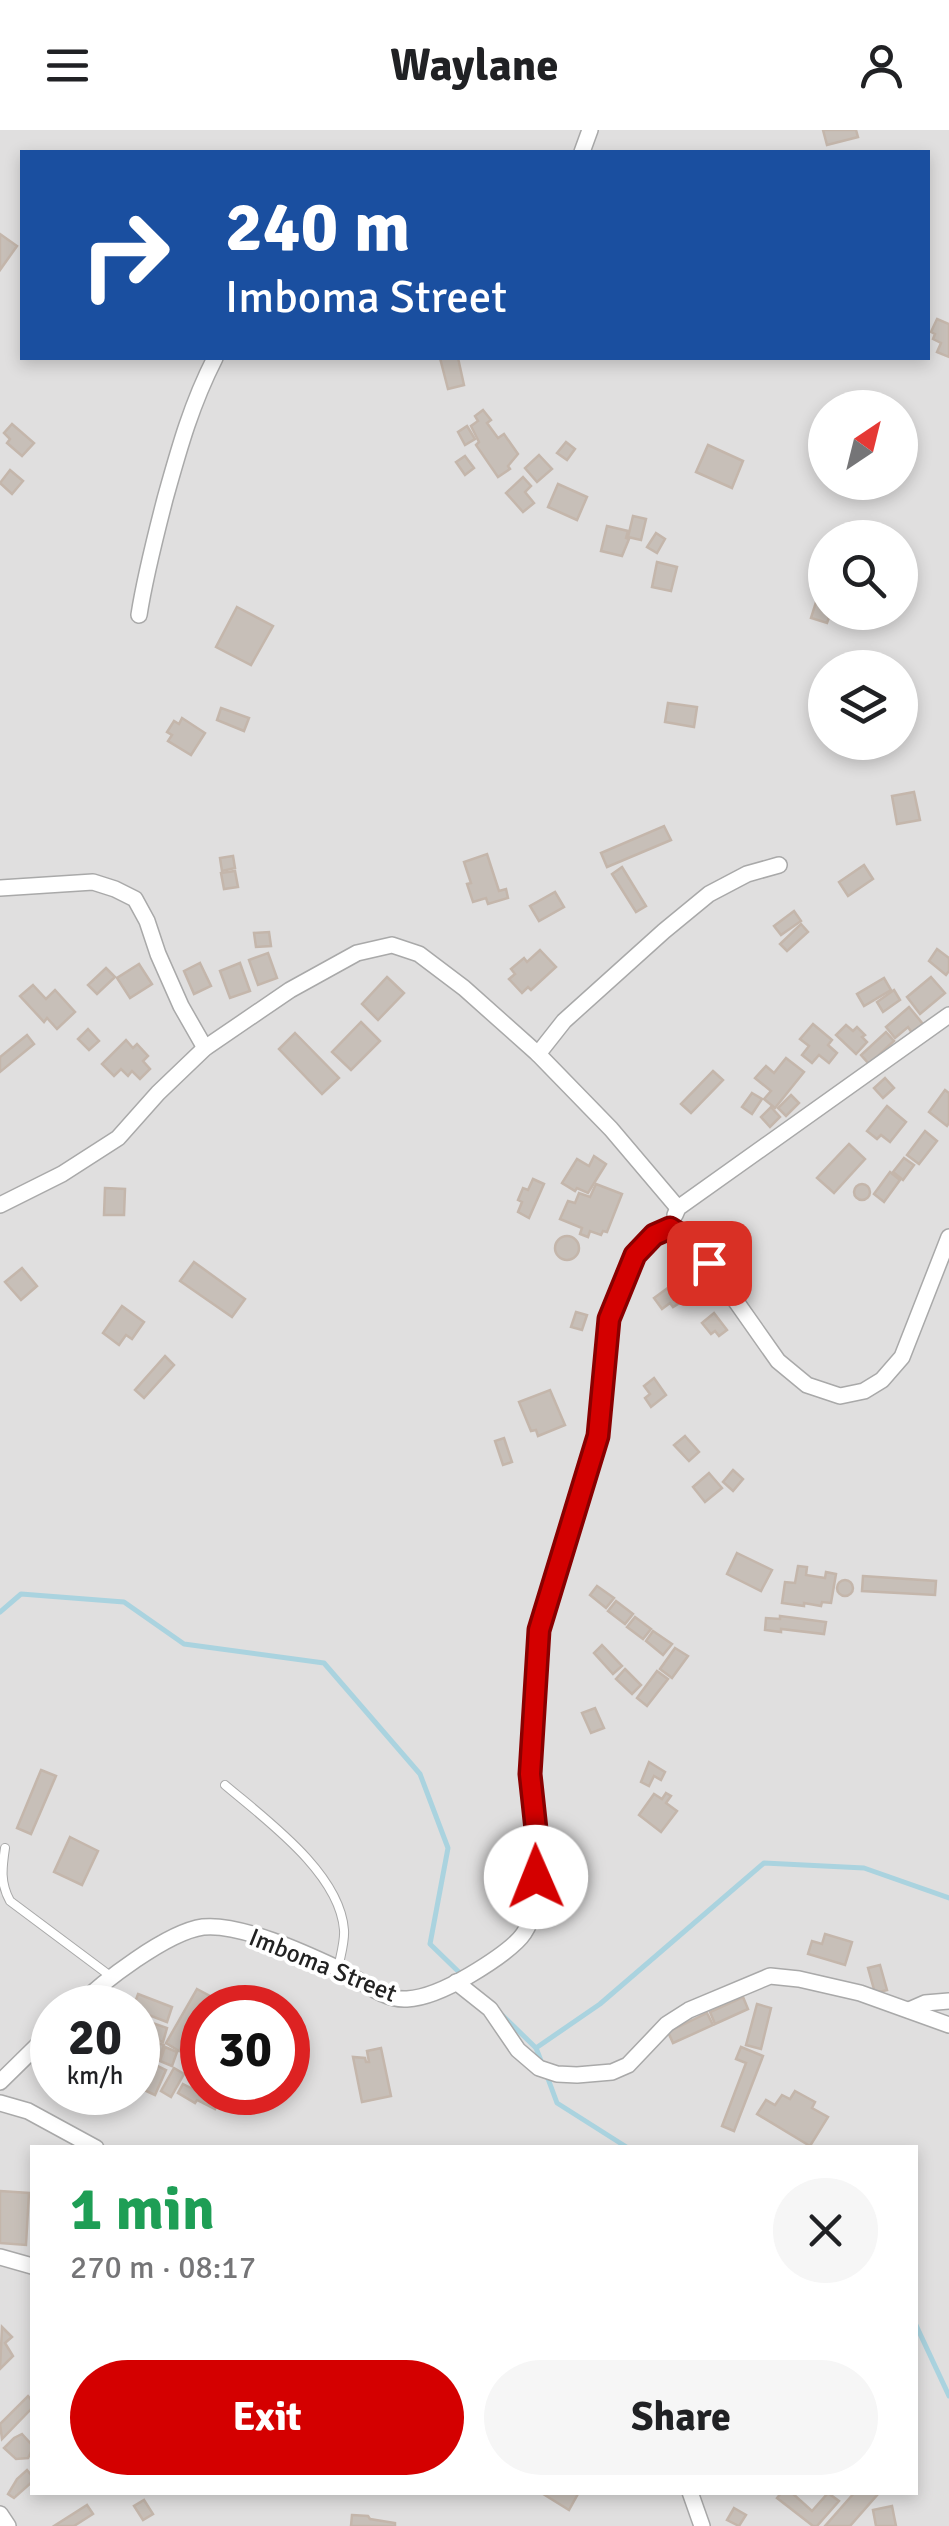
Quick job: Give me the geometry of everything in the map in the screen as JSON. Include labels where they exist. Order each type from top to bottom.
[{"type":"street","points":[[139,615],[145,574],[184,432],[195,396],[214,360]]},
{"type":"street","points":[[538,1054],[564,1022],[710,894],[747,874],[779,865]]},
{"type":"street","points":[[0,888],[92,882],[135,899],[205,1048]]},
{"type":"street","points":[[0,1205],[62,1174],[118,1138],[205,1048],[290,990],[356,953],[392,945],[419,954],[450,977],[538,1054],[611,1129],[678,1208]]},
{"type":"street","points":[[949,1015],[678,1208],[670,1228],[686,1238],[709,1263],[778,1361],[807,1385],[840,1396],[873,1386],[902,1357],[949,1237]]},
{"type":"street","name":"Imboma Street","points":[[104,1985],[148,1952],[178,1936],[202,1927],[226,1928],[256,1935],[338,1969],[389,1996],[406,2000],[483,1968],[522,1936],[535,1906],[538,1848],[530,1774],[539,1630],[598,1436],[609,1319],[635,1255],[654,1235],[670,1228]]},
{"type":"street","points":[[460,1980],[490,2010],[518,2050],[539,2068],[556,2074],[612,2072],[628,2065],[666,2024],[688,2010],[770,1976],[845,1990],[949,2025]]},
{"type":"street","points":[[909,2010],[925,2003],[949,2001]]},
{"type":"street","points":[[0,2082],[30,2053]]},
{"type":"street","points":[[0,2102],[28,2111],[90,2145]]},
{"type":"street","points":[[0,2256],[30,2265]]},
{"type":"street","points":[[691,2495],[702,2526]]},
{"type":"street","points":[[0,2514],[8,2526]]},
{"type":"lane","points":[[225,1785],[297,1846],[332,1889],[344,1929],[338,1969]]},
{"type":"lane","points":[[5,1848],[3,1889],[10,1900],[113,1978]]},
{"type":"shaded area","points":[[0,130],[949,130],[949,2526],[0,2526]]},
{"type":"building","points":[[823,130],[856,130],[858,137],[827,145]]},
{"type":"building","points":[[0,234],[17,246],[0,270]]},
{"type":"building","points":[[937,319],[949,324],[949,357],[937,352],[941,343],[933,339],[935,334],[931,332]]},
{"type":"building","points":[[441,360],[458,360],[464,385],[448,389]]},
{"type":"building","points":[[483,410],[498,438],[504,434],[518,454],[508,466],[510,469],[498,477],[476,445],[479,442],[471,426]]},
{"type":"building","points":[[12,424],[34,443],[22,456],[7,443],[10,439],[4,433]]},
{"type":"building","points":[[467,426],[475,439],[465,445],[458,432]]},
{"type":"building","points":[[566,442],[575,449],[567,460],[557,453]]},
{"type":"building","points":[[708,445],[743,461],[732,488],[696,472]]},
{"type":"building","points":[[539,455],[552,469],[537,482],[525,468]]},
{"type":"building","points":[[465,456],[474,468],[465,475],[456,462]]},
{"type":"building","points":[[10,470],[23,481],[12,494],[0,483]]},
{"type":"building","points":[[523,477],[531,486],[525,492],[534,503],[523,512],[506,493]]},
{"type":"building","points":[[558,484],[587,497],[577,520],[548,507]]},
{"type":"building","points":[[633,516],[646,519],[641,540],[628,537]]},
{"type":"building","points":[[607,526],[628,531],[622,556],[601,551]]},
{"type":"building","points":[[656,533],[665,539],[657,553],[647,547]]},
{"type":"building","points":[[657,562],[677,567],[671,591],[652,587]]},
{"type":"building","points":[[237,607],[273,626],[251,665],[216,647]]},
{"type":"building","points":[[668,703],[697,707],[694,727],[665,722]]},
{"type":"building","points":[[221,708],[249,718],[244,731],[217,720]]},
{"type":"building","points":[[182,718],[205,733],[191,755],[168,741],[172,735],[167,732],[174,721],[179,724]]},
{"type":"building","points":[[914,792],[920,820],[897,824],[892,796]]},
{"type":"building","points":[[664,826],[671,840],[607,867],[601,853]]},
{"type":"building","points":[[487,854],[499,891],[506,889],[508,898],[488,904],[486,898],[473,902],[464,862]]},
{"type":"building","points":[[233,856],[235,868],[222,871],[220,858]]},
{"type":"building","points":[[864,865],[873,879],[848,896],[839,882]]},
{"type":"building","points":[[622,867],[646,906],[636,912],[612,874]]},
{"type":"building","points":[[235,871],[238,887],[224,889],[221,873]]},
{"type":"building","points":[[555,892],[564,907],[539,921],[530,906]]},
{"type":"building","points":[[794,911],[801,921],[781,935],[774,926]]},
{"type":"building","points":[[801,924],[808,932],[787,951],[780,944]]},
{"type":"building","points":[[269,932],[271,946],[256,947],[254,933]]},
{"type":"building","points":[[937,949],[949,958],[946,975],[929,961]]},
{"type":"building","points":[[540,950],[556,967],[531,990],[528,987],[522,993],[509,979],[515,974],[511,969]]},
{"type":"building","points":[[268,953],[277,978],[258,985],[249,960]]},
{"type":"building","points":[[200,963],[211,986],[194,994],[184,971]]},
{"type":"building","points":[[240,963],[250,991],[230,998],[220,971]]},
{"type":"building","points":[[139,964],[152,984],[130,998],[117,978]]},
{"type":"building","points":[[106,968],[115,977],[97,994],[88,985]]},
{"type":"building","points":[[387,977],[404,993],[378,1020],[362,1004]]},
{"type":"building","points":[[931,977],[945,993],[920,1014],[907,997]]},
{"type":"building","points":[[884,978],[891,990],[864,1006],[857,994]]},
{"type":"building","points":[[33,985],[46,999],[55,990],[75,1012],[57,1029],[47,1018],[44,1022],[20,996]]},
{"type":"building","points":[[894,990],[900,1000],[883,1012],[877,1002]]},
{"type":"building","points":[[909,1007],[923,1024],[912,1033],[908,1027],[895,1038],[886,1027]]},
{"type":"building","points":[[361,1022],[380,1041],[351,1070],[332,1052]]},
{"type":"building","points":[[813,1024],[832,1040],[828,1045],[837,1053],[829,1063],[819,1055],[812,1063],[802,1055],[809,1046],[800,1039]]},
{"type":"building","points":[[846,1025],[853,1031],[857,1027],[865,1035],[862,1037],[867,1042],[856,1054],[836,1035]]},
{"type":"building","points":[[88,1029],[99,1041],[89,1050],[78,1039]]},
{"type":"building","points":[[886,1032],[894,1041],[869,1064],[861,1055]]},
{"type":"building","points":[[295,1033],[339,1078],[322,1094],[279,1049]]},
{"type":"building","points":[[27,1035],[34,1044],[0,1072],[0,1057]]},
{"type":"building","points":[[126,1040],[133,1048],[137,1044],[148,1056],[143,1061],[150,1069],[140,1079],[132,1071],[128,1076],[121,1069],[114,1076],[102,1064]]},
{"type":"building","points":[[786,1058],[804,1072],[775,1108],[764,1099],[771,1091],[755,1078],[766,1066],[774,1073]]},
{"type":"building","points":[[713,1071],[723,1080],[691,1113],[681,1104]]},
{"type":"building","points":[[885,1078],[894,1088],[883,1098],[874,1088]]},
{"type":"building","points":[[945,1090],[949,1093],[947,1126],[929,1112]]},
{"type":"building","points":[[752,1093],[762,1099],[752,1114],[742,1107]]},
{"type":"building","points":[[791,1095],[799,1103],[786,1116],[778,1108]]},
{"type":"building","points":[[887,1106],[906,1122],[890,1142],[867,1131]]},
{"type":"building","points":[[771,1107],[780,1117],[770,1127],[761,1117]]},
{"type":"building","points":[[925,1131],[937,1141],[919,1164],[907,1155]]},
{"type":"building","points":[[849,1144],[865,1159],[834,1193],[817,1178]]},
{"type":"building","points":[[594,1156],[606,1164],[588,1193],[562,1183],[577,1159],[589,1166]]},
{"type":"building","points":[[904,1158],[914,1165],[903,1180],[893,1172]]},
{"type":"building","points":[[890,1172],[900,1180],[884,1202],[874,1194]]},
{"type":"building","points":[[533,1179],[544,1184],[529,1218],[518,1212],[522,1202],[518,1200]]},
{"type":"building","points":[[596,1184],[622,1194],[607,1232],[601,1235],[590,1231],[588,1237],[580,1234],[582,1228],[560,1219],[568,1201],[575,1203],[579,1193],[590,1197]]},
{"type":"building","points":[[862,1184],[870,1192],[862,1200],[854,1192]]},
{"type":"building","points":[[105,1188],[125,1189],[124,1215],[104,1215]]},
{"type":"building","points":[[567,1236],[579,1248],[567,1260],[555,1248]]},
{"type":"building","points":[[194,1262],[245,1299],[232,1317],[180,1281]]},
{"type":"building","points":[[22,1268],[37,1286],[21,1300],[5,1282]]},
{"type":"building","points":[[669,1287],[672,1292],[679,1288],[686,1299],[662,1309],[654,1298]]},
{"type":"building","points":[[122,1306],[144,1322],[132,1339],[126,1335],[119,1345],[103,1333]]},
{"type":"building","points":[[576,1312],[587,1315],[582,1330],[571,1327]]},
{"type":"building","points":[[714,1313],[727,1330],[719,1336],[715,1331],[711,1334],[702,1323]]},
{"type":"building","points":[[165,1356],[174,1365],[144,1398],[135,1390]]},
{"type":"building","points":[[654,1378],[666,1395],[651,1407],[645,1398],[650,1394],[644,1386]]},
{"type":"building","points":[[550,1390],[565,1425],[538,1436],[536,1430],[531,1431],[519,1402]]},
{"type":"building","points":[[685,1436],[699,1452],[689,1461],[674,1445]]},
{"type":"building","points":[[504,1438],[512,1462],[503,1465],[495,1441]]},
{"type":"building","points":[[733,1470],[743,1479],[733,1491],[723,1482]]},
{"type":"building","points":[[709,1473],[722,1488],[705,1502],[693,1487]]},
{"type":"building","points":[[737,1553],[772,1570],[761,1591],[727,1574]]},
{"type":"building","points":[[798,1566],[807,1567],[806,1575],[825,1578],[826,1572],[836,1574],[831,1603],[782,1603],[785,1582],[795,1583]]},
{"type":"building","points":[[863,1576],[936,1581],[935,1595],[862,1591]]},
{"type":"building","points":[[845,1580],[853,1588],[845,1596],[837,1588]]},
{"type":"building","points":[[597,1586],[614,1598],[606,1608],[590,1595]]},
{"type":"building","points":[[616,1601],[633,1614],[625,1624],[608,1611]]},
{"type":"building","points":[[635,1617],[651,1629],[643,1639],[627,1627]]},
{"type":"building","points":[[766,1618],[826,1622],[824,1634],[765,1630]]},
{"type":"building","points":[[653,1631],[672,1644],[663,1655],[646,1641]]},
{"type":"building","points":[[602,1645],[622,1666],[613,1674],[594,1653]]},
{"type":"building","points":[[675,1648],[688,1656],[672,1678],[660,1669]]},
{"type":"building","points":[[625,1669],[641,1685],[632,1694],[616,1679]]},
{"type":"building","points":[[657,1671],[668,1679],[647,1706],[637,1698]]},
{"type":"building","points":[[595,1708],[604,1728],[591,1733],[582,1713]]},
{"type":"building","points":[[649,1762],[665,1772],[661,1780],[654,1776],[649,1786],[641,1782]]},
{"type":"building","points":[[41,1770],[56,1776],[31,1834],[17,1828]]},
{"type":"building","points":[[666,1793],[671,1796],[666,1803],[677,1811],[661,1832],[639,1815],[654,1794],[662,1799]]},
{"type":"building","points":[[70,1837],[98,1851],[82,1885],[54,1872]]},
{"type":"building","points":[[825,1934],[852,1942],[845,1965],[808,1954],[812,1941],[822,1944]]},
{"type":"building","points":[[880,1965],[887,1990],[875,1993],[868,1968]]},
{"type":"building","points":[[743,1997],[748,2009],[715,2024],[710,2012]]},
{"type":"building","points":[[160,2002],[172,2007],[167,2022],[160,2019]]},
{"type":"building","points":[[757,2004],[771,2008],[761,2049],[746,2045]]},
{"type":"building","points":[[707,2013],[713,2025],[673,2043],[668,2032]]},
{"type":"building","points":[[180,2019],[179,2051],[166,2043]]},
{"type":"building","points":[[160,2026],[167,2028],[163,2042],[160,2041]]},
{"type":"building","points":[[165,2047],[177,2052],[172,2066],[160,2061]]},
{"type":"building","points":[[741,2047],[763,2056],[734,2131],[722,2126],[746,2063],[736,2059]]},
{"type":"building","points":[[381,2048],[391,2096],[362,2102],[353,2057],[369,2062],[367,2051]]},
{"type":"building","points":[[174,2068],[180,2072],[180,2081],[171,2097],[161,2091]]},
{"type":"building","points":[[795,2091],[815,2102],[812,2108],[828,2117],[811,2145],[757,2114],[766,2100],[775,2105],[782,2095],[790,2099]]},
{"type":"building","points":[[0,2191],[29,2193],[26,2245],[0,2243]]},
{"type":"building","points":[[2,2327],[12,2337],[5,2343],[13,2356],[0,2369]]},
{"type":"building","points":[[28,2396],[30,2410],[2,2439],[0,2424]]},
{"type":"building","points":[[22,2434],[30,2443],[28,2458],[16,2459],[4,2448]]},
{"type":"building","points":[[27,2470],[30,2474],[30,2484],[14,2498],[8,2494]]},
{"type":"building","points":[[545,2495],[577,2495],[569,2510]]},
{"type":"building","points":[[794,2495],[812,2511],[826,2495],[839,2501],[813,2526],[777,2498]]},
{"type":"building","points":[[852,2495],[877,2495],[850,2526],[825,2526]]},
{"type":"building","points":[[144,2500],[153,2514],[143,2520],[134,2506]]},
{"type":"building","points":[[87,2505],[93,2514],[74,2526],[54,2526]]},
{"type":"building","points":[[892,2506],[896,2526],[876,2526],[873,2510]]},
{"type":"building","points":[[734,2508],[746,2515],[739,2526],[727,2520]]},
{"type":"building","points":[[352,2515],[368,2516],[395,2526],[351,2526]]},
{"type":"waterway","points":[[0,1612],[21,1594],[124,1602],[184,1644],[324,1663],[420,1774],[448,1848],[430,1944],[464,1977]]},
{"type":"waterway","points":[[536,2048],[600,2004],[764,1863],[864,1868],[949,1898]]},
{"type":"waterway","points":[[500,2013],[536,2048],[543,2066]]},
{"type":"waterway","points":[[547,2076],[557,2103],[623,2145]]},
{"type":"waterway","points":[[918,2329],[949,2396]]},
{"type":"route","points":[[536,1877],[538,1848],[530,1774],[539,1630],[598,1436],[609,1319],[635,1255],[654,1235],[670,1228],[686,1238],[709,1263]]}]
